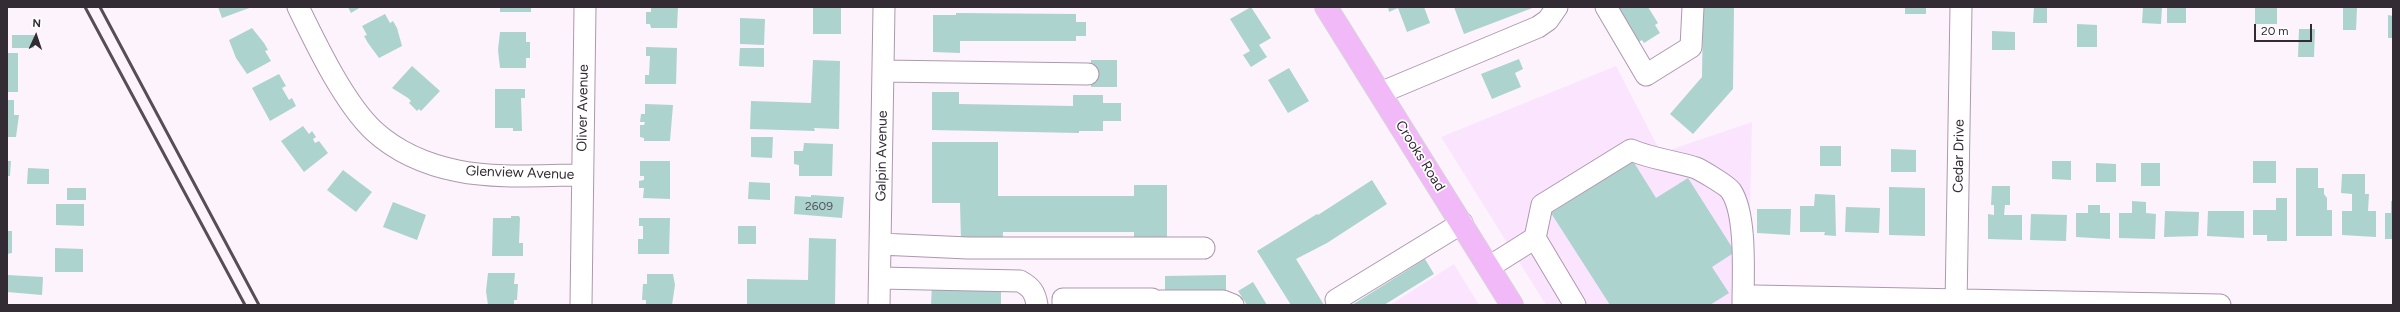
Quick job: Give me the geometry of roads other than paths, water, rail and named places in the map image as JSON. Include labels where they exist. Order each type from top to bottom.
[{"type":"main road","name":"Crooks Road","points":[[1326,7],[1512,305]]},
{"type":"street","name":"Glenview Avenue","points":[[298,7],[337,78],[359,113],[373,130],[398,149],[415,158],[459,171],[582,175]]},
{"type":"street","name":"Oliver Avenue","points":[[581,305],[585,7]]},
{"type":"street","name":"Galpin Avenue","points":[[879,305],[884,7]]},
{"type":"street","points":[[1380,93],[1538,27],[1548,20],[1557,7]]},
{"type":"street","points":[[1606,7],[1646,75],[1691,47],[1693,7]]},
{"type":"street","name":"Cedar Drive","points":[[1957,302],[1961,7]]},
{"type":"street","points":[[883,71],[1088,74]]},
{"type":"street","points":[[1575,305],[1535,238],[1542,205],[1631,150],[1650,158],[1697,168],[1731,190],[1739,212],[1749,301],[2220,305]]},
{"type":"street","points":[[1336,300],[1462,223]]},
{"type":"street","points":[[1489,267],[1535,238]]},
{"type":"street","points":[[880,244],[968,248],[1204,248]]},
{"type":"street","points":[[880,278],[1020,282],[1030,287],[1036,296],[1036,305]]},
{"type":"street","points":[[1063,305],[1063,299],[1152,299],[1156,303],[1223,301],[1234,305]]},
{"type":"railway","points":[[85,7],[245,305]]},
{"type":"railway","points":[[100,7],[259,305]]}]
